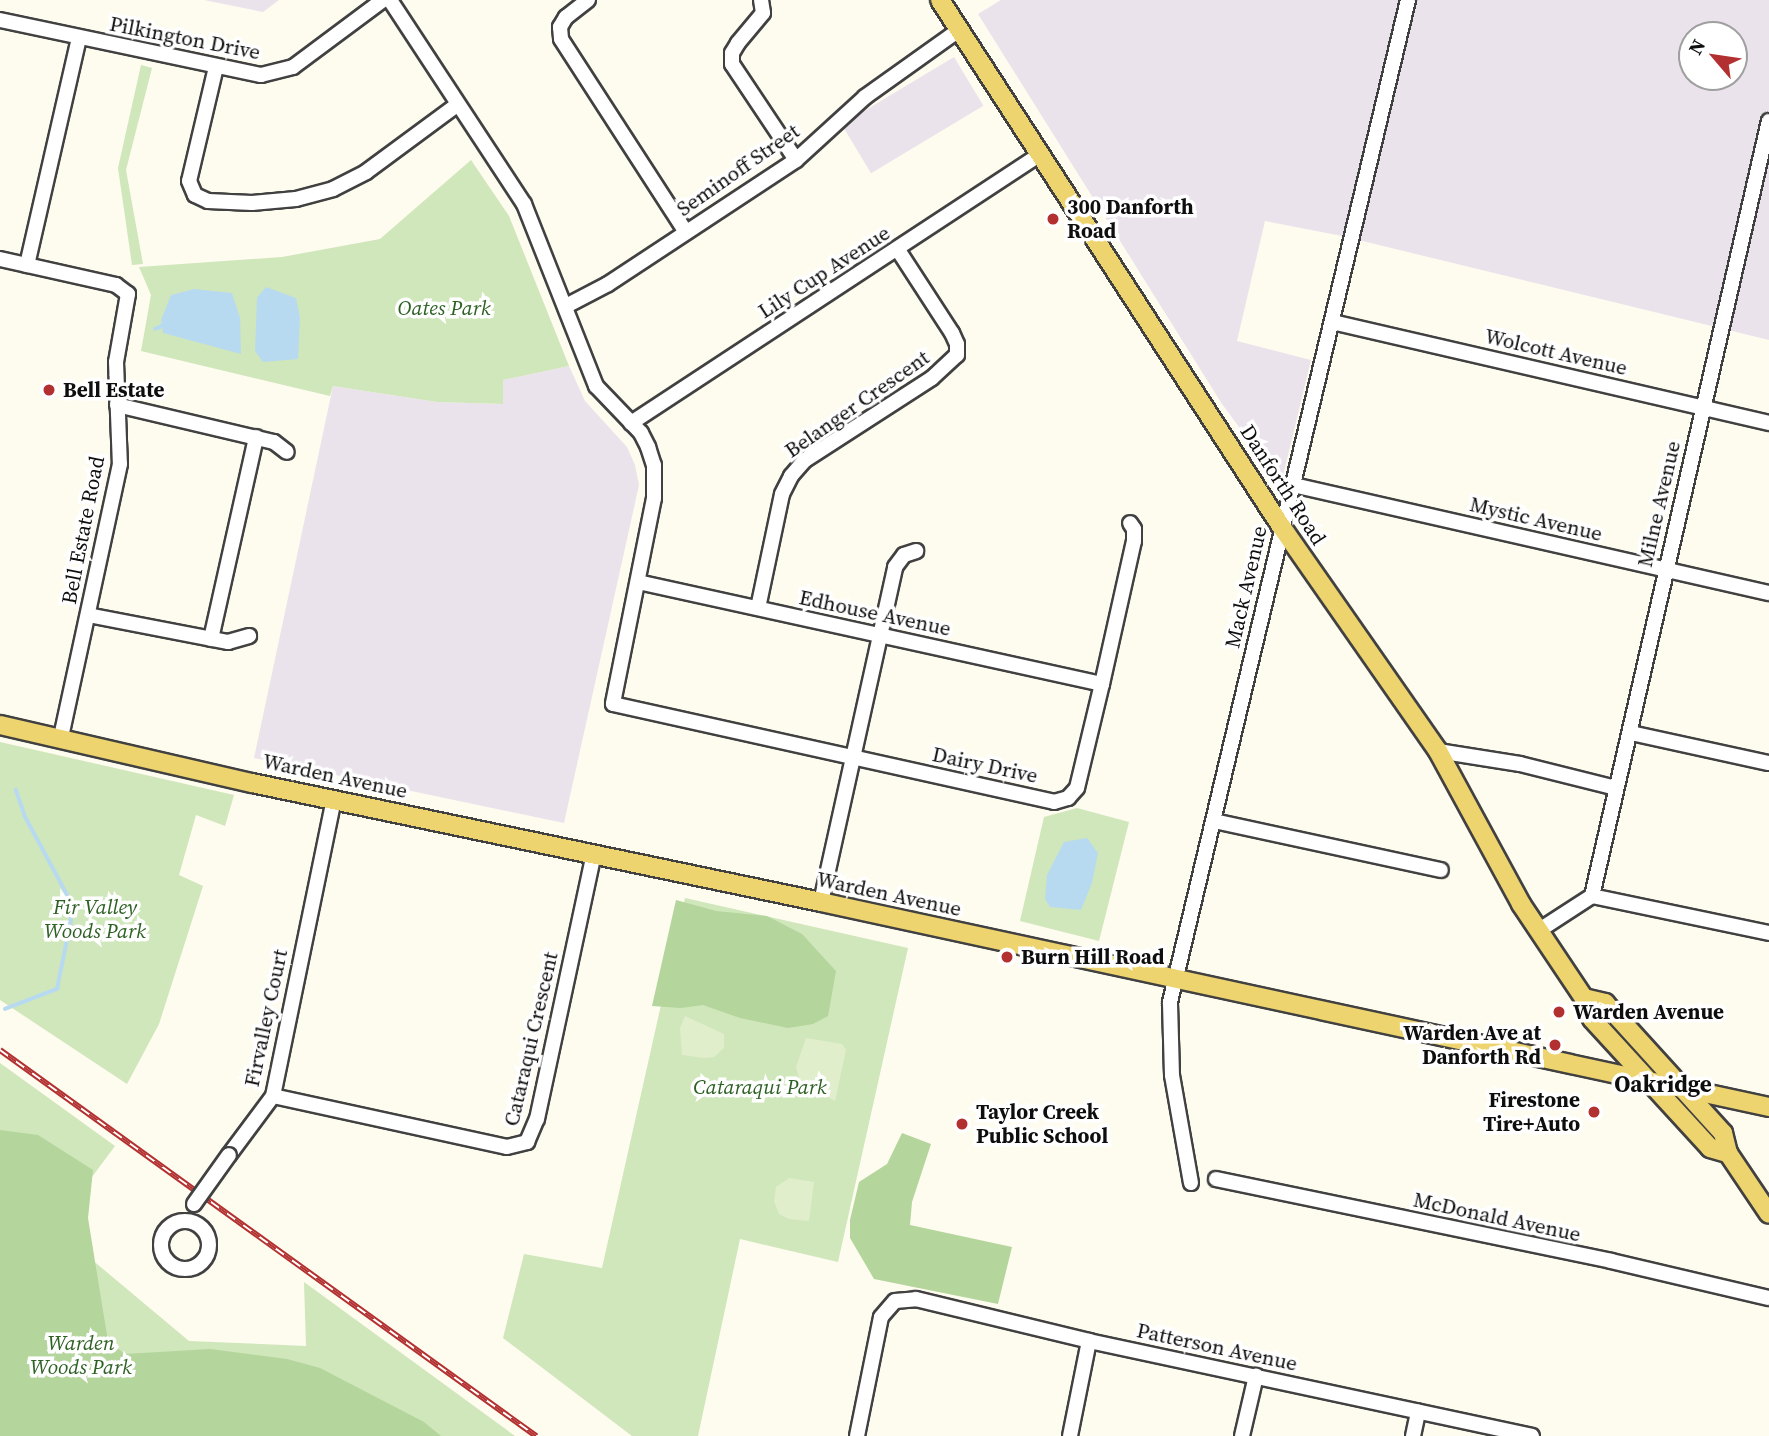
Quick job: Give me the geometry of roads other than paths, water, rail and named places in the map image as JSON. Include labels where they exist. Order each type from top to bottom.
[{"type":"main road","name":"Danforth Road","points":[[940,0],[1282,526],[1438,751],[1538,931],[1584,998],[1592,1019],[1710,1148],[1728,1153]]},
{"type":"main road","name":"Warden Avenue","points":[[0,725],[1769,1107]]},
{"type":"main road","name":"Danforth Road","points":[[1584,998],[1605,1003],[1723,1133],[1728,1153],[1769,1214]]},
{"type":"street","name":"Pilkington Drive","points":[[0,20],[261,75],[293,67],[383,0]]},
{"type":"street","points":[[390,0],[524,204],[597,386],[631,423],[648,447],[654,465],[654,498],[638,582]]},
{"type":"street","points":[[588,0],[566,17],[560,27],[561,39],[686,232]]},
{"type":"street","points":[[761,0],[764,13],[738,43],[732,53],[732,64],[796,160]]},
{"type":"street","name":"Mack Avenue","points":[[1176,979],[1408,0]]},
{"type":"street","name":"Seminoff Street","points":[[566,306],[608,284],[796,160],[866,96],[959,30]]},
{"type":"street","points":[[27,265],[79,38]]},
{"type":"street","points":[[216,67],[189,181],[195,195],[208,201],[252,203],[296,199],[333,188],[366,172],[457,104]]},
{"type":"street","name":"Milne Avenue","points":[[1592,896],[1769,121]]},
{"type":"street","name":"Lily Cup Avenue","points":[[631,423],[1039,155]]},
{"type":"street","name":"Belanger Crescent","points":[[758,608],[782,494],[791,476],[805,460],[932,378],[957,355],[957,344],[952,333],[898,250]]},
{"type":"street","name":"Bell Estate Road","points":[[0,259],[116,285],[128,294],[116,362],[120,464],[61,738]]},
{"type":"street","name":"Wolcott Avenue","points":[[1332,322],[1769,423]]},
{"type":"street","points":[[117,405],[274,442],[287,452]]},
{"type":"street","points":[[211,639],[256,438]]},
{"type":"street","name":"Mystic Avenue","points":[[1293,485],[1769,593]]},
{"type":"street","name":"Dairy Drive","points":[[638,582],[613,704],[1054,802],[1068,798],[1077,788],[1134,541],[1134,529],[1130,523]]},
{"type":"street","points":[[821,902],[895,567],[904,555],[916,551]]},
{"type":"street","name":"Edhouse Avenue","points":[[638,582],[1102,684]]},
{"type":"street","points":[[88,615],[228,642],[249,636]]},
{"type":"street","points":[[1631,733],[1769,763]]},
{"type":"street","points":[[1438,751],[1520,764],[1616,788]]},
{"type":"street","name":"Firvalley Court","points":[[182,1221],[273,1096],[334,799]]},
{"type":"street","points":[[1214,821],[1441,870]]},
{"type":"street","name":"Cataraqui Crescent","points":[[273,1096],[507,1147],[527,1142],[537,1119],[594,854]]},
{"type":"street","points":[[1538,931],[1592,896],[1769,933]]},
{"type":"street","points":[[1176,979],[1170,1002],[1172,1075],[1191,1184]]},
{"type":"street","name":"McDonald Avenue","points":[[1216,1179],[1611,1261],[1769,1298]]},
{"type":"street","name":"Patterson Avenue","points":[[857,1436],[881,1317],[895,1301],[916,1298],[1089,1341],[1532,1436]]},
{"type":"street","points":[[1070,1436],[1089,1341]]},
{"type":"street","points":[[1242,1436],[1256,1376]]},
{"type":"street","points":[[1413,1436],[1418,1412]]},
{"type":"water","points":[[266,287],[296,298],[300,318],[298,359],[263,362],[255,351],[257,298]]},
{"type":"water","points":[[194,289],[232,293],[240,318],[241,354],[163,333],[161,320],[171,295]]},
{"type":"water","points":[[1087,838],[1098,853],[1092,883],[1081,910],[1050,907],[1045,899],[1047,875],[1064,842]]},
{"type":"waterway","points":[[155,329],[162,326]]},
{"type":"waterway","points":[[5,1009],[57,989],[71,920],[67,895],[25,817],[16,791]]},
{"type":"railway","points":[[0,1050],[536,1436]]},
{"type":"place","name":"300 Danforth Road","points":[[1053,219]]},
{"type":"place","name":"Bell Estate","points":[[49,390]]},
{"type":"place","name":"Burn Hill Road","points":[[1007,957]]},
{"type":"place","name":"Warden Avenue","points":[[1559,1012]]},
{"type":"place","name":"Warden Ave at Danforth Rd","points":[[1555,1045]]},
{"type":"place","name":"Firestone Tire+Auto","points":[[1594,1112]]},
{"type":"place","name":"Taylor Creek Public School","points":[[962,1124]]},
{"type":"district","name":"Oakridge","points":[[1663,1084]]},
{"type":"park label","name":"Oates Park","points":[[444,308]]},
{"type":"park label","name":"Fir Valley Woods Park","points":[[95,919]]},
{"type":"park label","name":"Cataraqui Park","points":[[760,1087]]},
{"type":"park label","name":"Warden Woods Park","points":[[81,1355]]}]
